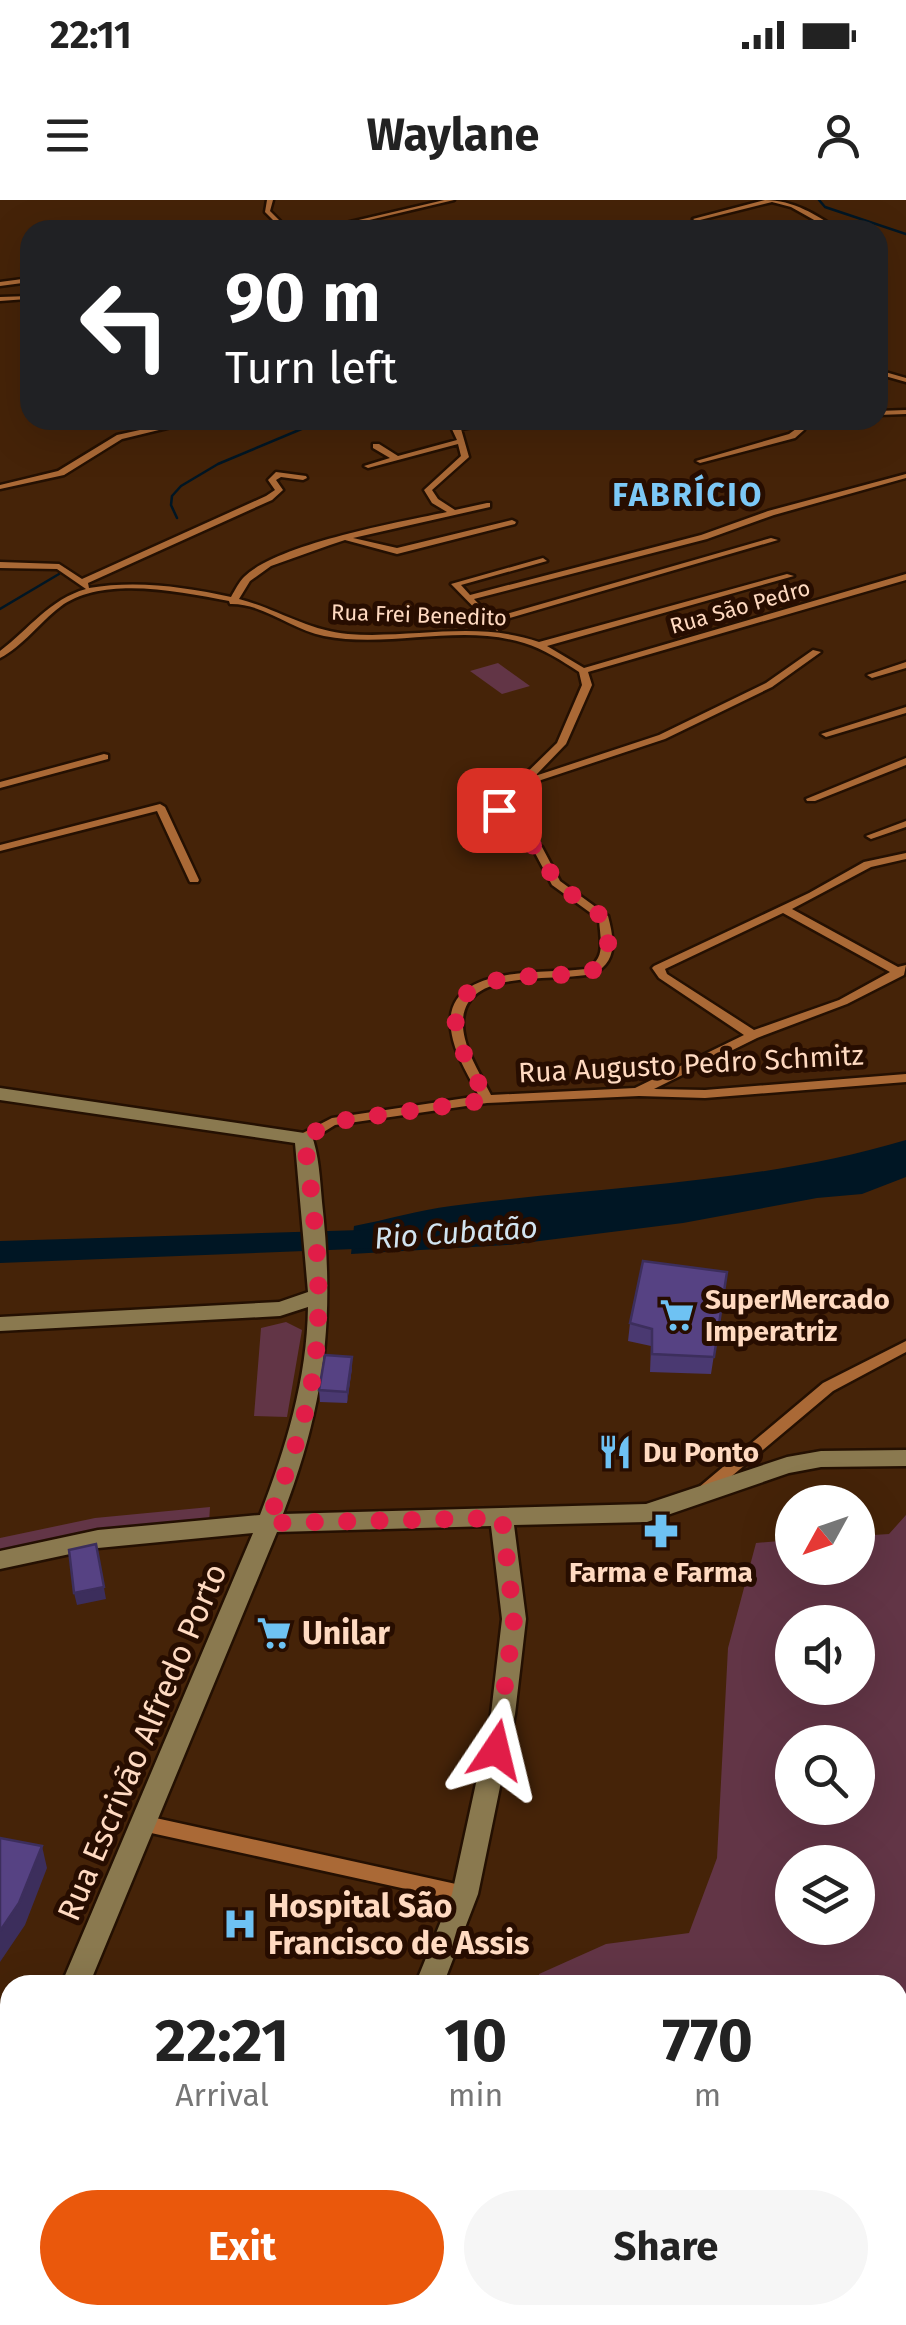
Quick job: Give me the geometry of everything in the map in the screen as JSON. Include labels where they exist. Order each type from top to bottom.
[{"type":"main road","points":[[0,1094],[304,1138]]},
{"type":"main road","name":"Rua Escrivão Alfredo Porto","points":[[79,1975],[268,1523],[308,1398],[318,1322],[314,1205],[304,1138]]},
{"type":"main road","points":[[280,1309],[317,1291]]},
{"type":"main road","points":[[0,1324],[280,1309],[318,1322]]},
{"type":"main road","points":[[0,1560],[98,1539],[268,1523],[647,1513],[702,1492],[820,1459],[906,1458]]},
{"type":"main road","points":[[433,1975],[465,1894],[503,1714],[514,1620],[502,1518]]},
{"type":"street","points":[[363,220],[452,200]]},
{"type":"street","points":[[696,219],[772,200],[794,206],[818,220]]},
{"type":"street","points":[[0,487],[61,473],[120,437],[151,430]]},
{"type":"street","points":[[455,513],[435,500],[428,490],[464,460],[457,430]]},
{"type":"street","points":[[700,461],[792,436],[800,430]]},
{"type":"street","points":[[368,466],[462,441]]},
{"type":"street","points":[[376,446],[396,458]]},
{"type":"street","points":[[0,565],[59,567],[87,586],[270,498],[278,490],[272,480],[275,475],[287,473],[303,478]]},
{"type":"street","points":[[468,598],[704,537],[770,513],[906,476]]},
{"type":"street","points":[[233,602],[246,579],[262,568],[348,539],[487,505]]},
{"type":"street","points":[[348,539],[397,551],[512,522]]},
{"type":"street","points":[[490,621],[774,540]]},
{"type":"street","points":[[504,636],[454,584],[543,561]]},
{"type":"street","points":[[540,645],[790,576]]},
{"type":"street","name":"Rua São Pedro","points":[[584,670],[906,577]]},
{"type":"street","name":"Rua Frei Benedito","points":[[0,655],[55,604],[87,586],[166,589],[233,602],[271,611],[310,630],[338,636],[504,636],[540,645],[584,670]]},
{"type":"street","points":[[526,782],[662,737],[769,685],[816,652]]},
{"type":"street","points":[[872,675],[906,665]]},
{"type":"street","points":[[487,1100],[456,1032],[456,1010],[461,998],[495,980],[589,972],[601,966],[607,954],[607,926],[598,912],[556,883],[538,849],[499,822],[499,810],[560,744],[587,685],[584,670]]},
{"type":"street","points":[[826,734],[906,710]]},
{"type":"street","points":[[0,785],[104,757]]},
{"type":"street","points":[[811,799],[906,761]]},
{"type":"street","points":[[0,848],[160,807],[194,880]]},
{"type":"street","points":[[871,836],[906,824]]},
{"type":"street","points":[[753,1036],[662,976],[658,968],[868,864],[906,856]]},
{"type":"street","points":[[783,908],[903,970]]},
{"type":"street","points":[[638,1092],[753,1036],[843,1002],[903,970]]},
{"type":"street","name":"Rua Augusto Pedro Schmitz","points":[[304,1138],[332,1122],[487,1100],[638,1092],[705,1094],[906,1078]]},
{"type":"street","points":[[702,1492],[828,1387],[906,1346]]},
{"type":"street","points":[[142,1823],[465,1894]]},
{"type":"shaded area","points":[[498,663],[530,686],[502,694],[470,671]]},
{"type":"shaded area","points":[[286,1322],[302,1330],[287,1417],[254,1416],[261,1328]]},
{"type":"shaded area","points":[[210,1507],[209,1523],[0,1555],[0,1538],[95,1518]]},
{"type":"shaded area","points":[[906,1515],[906,1975],[539,1975],[606,1944],[689,1933],[717,1858],[728,1648],[756,1543],[775,1541],[775,1585],[875,1585],[875,1535],[889,1534]]},
{"type":"water","points":[[906,1140],[906,1177],[862,1194],[817,1198],[683,1223],[507,1245],[351,1254],[354,1226],[427,1210],[738,1175],[850,1155]]},
{"type":"building","name":"SuperMercado Imperatriz","points":[[643,1261],[727,1272],[714,1357],[652,1354],[652,1329],[630,1323]]},
{"type":"building","points":[[325,1355],[352,1357],[347,1392],[319,1390]]},
{"type":"building","points":[[96,1544],[104,1587],[74,1593],[69,1550]]},
{"type":"building","points":[[0,1838],[42,1846],[19,1903],[0,1931]]},
{"type":"waterway","points":[[819,200],[825,207],[864,220]]},
{"type":"waterway","points":[[888,228],[906,234]]},
{"type":"waterway","points":[[177,518],[172,496],[181,486],[218,464],[299,430]]},
{"type":"waterway","points":[[0,609],[59,574]]},
{"type":"waterway","name":"Rio Cubatão","points":[[0,1252],[394,1240]]},
{"type":"place","name":"SuperMercado Imperatriz","points":[[677,1315]]},
{"type":"place","name":"Du Ponto","points":[[615,1452]]},
{"type":"place","name":"Farma e Farma","points":[[661,1531]]},
{"type":"place","name":"Unilar","points":[[274,1633]]},
{"type":"place","name":"Hospital São Francisco de Assis","points":[[240,1924]]},
{"type":"district","name":"FABRÍCIO","points":[[688,495]]},
{"type":"route","points":[[496,1750],[514,1620],[502,1518],[268,1523],[308,1398],[315,1358],[318,1296],[314,1205],[304,1138],[332,1122],[487,1100],[456,1032],[456,1010],[464,994],[495,980],[589,972],[601,966],[607,954],[604,918],[556,883],[538,849],[499,822],[499,810]]}]
